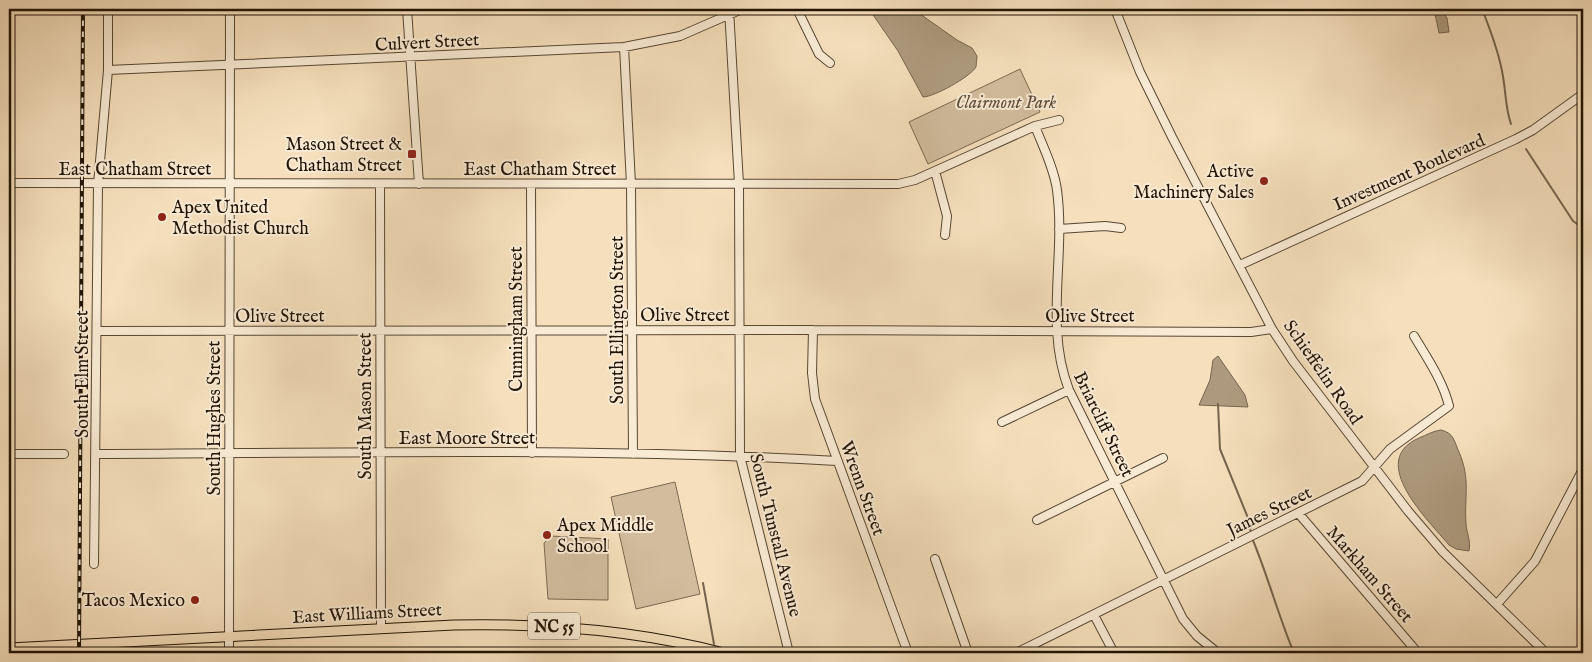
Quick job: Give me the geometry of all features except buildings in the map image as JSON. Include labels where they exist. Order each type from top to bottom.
[{"type":"main road","name":"East Williams Street","points":[[9,648],[480,625],[556,626],[628,634],[724,653]]},
{"type":"street","name":"South Elm Street","points":[[94,564],[98,184],[108,70],[108,9]]},
{"type":"street","name":"South Hughes Street","points":[[229,653],[230,9]]},
{"type":"street","points":[[407,9],[418,184]]},
{"type":"street","name":"Culvert Street","points":[[108,70],[411,58],[624,47],[680,36],[730,12],[742,9]]},
{"type":"street","points":[[797,9],[819,54],[830,63]]},
{"type":"street","name":"Schieffelin Road","points":[[1115,9],[1140,72],[1172,137],[1272,329],[1305,379],[1443,552],[1546,653]]},
{"type":"street","name":"South Tunstall Avenue","points":[[730,12],[739,184],[740,456],[789,653]]},
{"type":"street","name":"South Ellington Street","points":[[624,47],[631,184],[633,454]]},
{"type":"street","name":"Investment Boulevard","points":[[1240,265],[1516,139],[1533,130],[1583,94]]},
{"type":"street","name":"East Chatham Street","points":[[9,183],[898,184],[915,180],[1034,126],[1059,120]]},
{"type":"street","name":"Briarcliff Street","points":[[1034,126],[1056,183],[1059,229],[1056,332],[1060,364],[1069,390],[1163,580],[1190,629],[1218,653]]},
{"type":"street","points":[[935,171],[947,216],[945,235]]},
{"type":"street","name":"South Mason Street","points":[[380,184],[381,629]]},
{"type":"street","name":"Cunningham Street","points":[[531,184],[532,454]]},
{"type":"street","points":[[1059,229],[1105,226],[1121,228]]},
{"type":"street","name":"Olive Street","points":[[97,330],[1251,332],[1272,329]]},
{"type":"street","name":"Wrenn Street","points":[[813,330],[812,386],[837,461],[908,653]]},
{"type":"street","name":"James Street","points":[[1016,653],[1299,514],[1362,481],[1390,449],[1449,406],[1446,394],[1437,376],[1414,336]]},
{"type":"street","points":[[1002,422],[1069,390]]},
{"type":"street","points":[[9,454],[64,454]]},
{"type":"street","name":"East Moore Street","points":[[96,454],[633,454],[740,456],[837,461]]},
{"type":"street","points":[[1037,520],[1163,458]]},
{"type":"street","points":[[1496,604],[1535,561],[1583,469]]},
{"type":"street","name":"Markham Street","points":[[1299,514],[1418,653]]},
{"type":"street","points":[[935,559],[968,653]]},
{"type":"street","points":[[1094,615],[1114,653]]},
{"type":"green space","name":"Clairmont Park","points":[[1020,69],[1040,112],[928,164],[909,122]]},
{"type":"green space","points":[[675,482],[700,594],[636,609],[611,497]]},
{"type":"green space","points":[[551,536],[608,539],[608,600],[548,599],[544,543]]},
{"type":"shaded area","points":[[869,9],[913,9],[957,40],[972,48],[977,56],[976,67],[967,76],[951,86],[935,94],[923,97],[898,51]]},
{"type":"shaded area","points":[[1434,9],[1441,9],[1447,18],[1449,32],[1439,33]]},
{"type":"shaded area","points":[[1218,356],[1245,395],[1248,407],[1199,405],[1210,380],[1213,360]]},
{"type":"shaded area","points":[[1441,430],[1449,433],[1453,438],[1463,462],[1466,480],[1466,524],[1469,551],[1456,549],[1449,545],[1417,507],[1400,476],[1399,461],[1404,448],[1419,438]]},
{"type":"waterway","points":[[1482,9],[1494,40],[1500,63],[1511,124]]},
{"type":"waterway","points":[[1526,149],[1573,221],[1583,228]]},
{"type":"waterway","points":[[1218,404],[1220,449],[1248,518],[1251,533]]},
{"type":"waterway","points":[[1252,538],[1294,653]]},
{"type":"waterway","points":[[703,583],[714,644]]},
{"type":"railway","points":[[79,653],[83,9]]},
{"type":"place","name":"Mason Street & Chatham Street","points":[[412,154]]},
{"type":"place","name":"Active Machinery Sales","points":[[1264,181]]},
{"type":"place","name":"Apex United Methodist Church","points":[[162,217]]},
{"type":"place","name":"Apex Middle School","points":[[547,535]]},
{"type":"place","name":"Tacos Mexico","points":[[195,600]]}]
